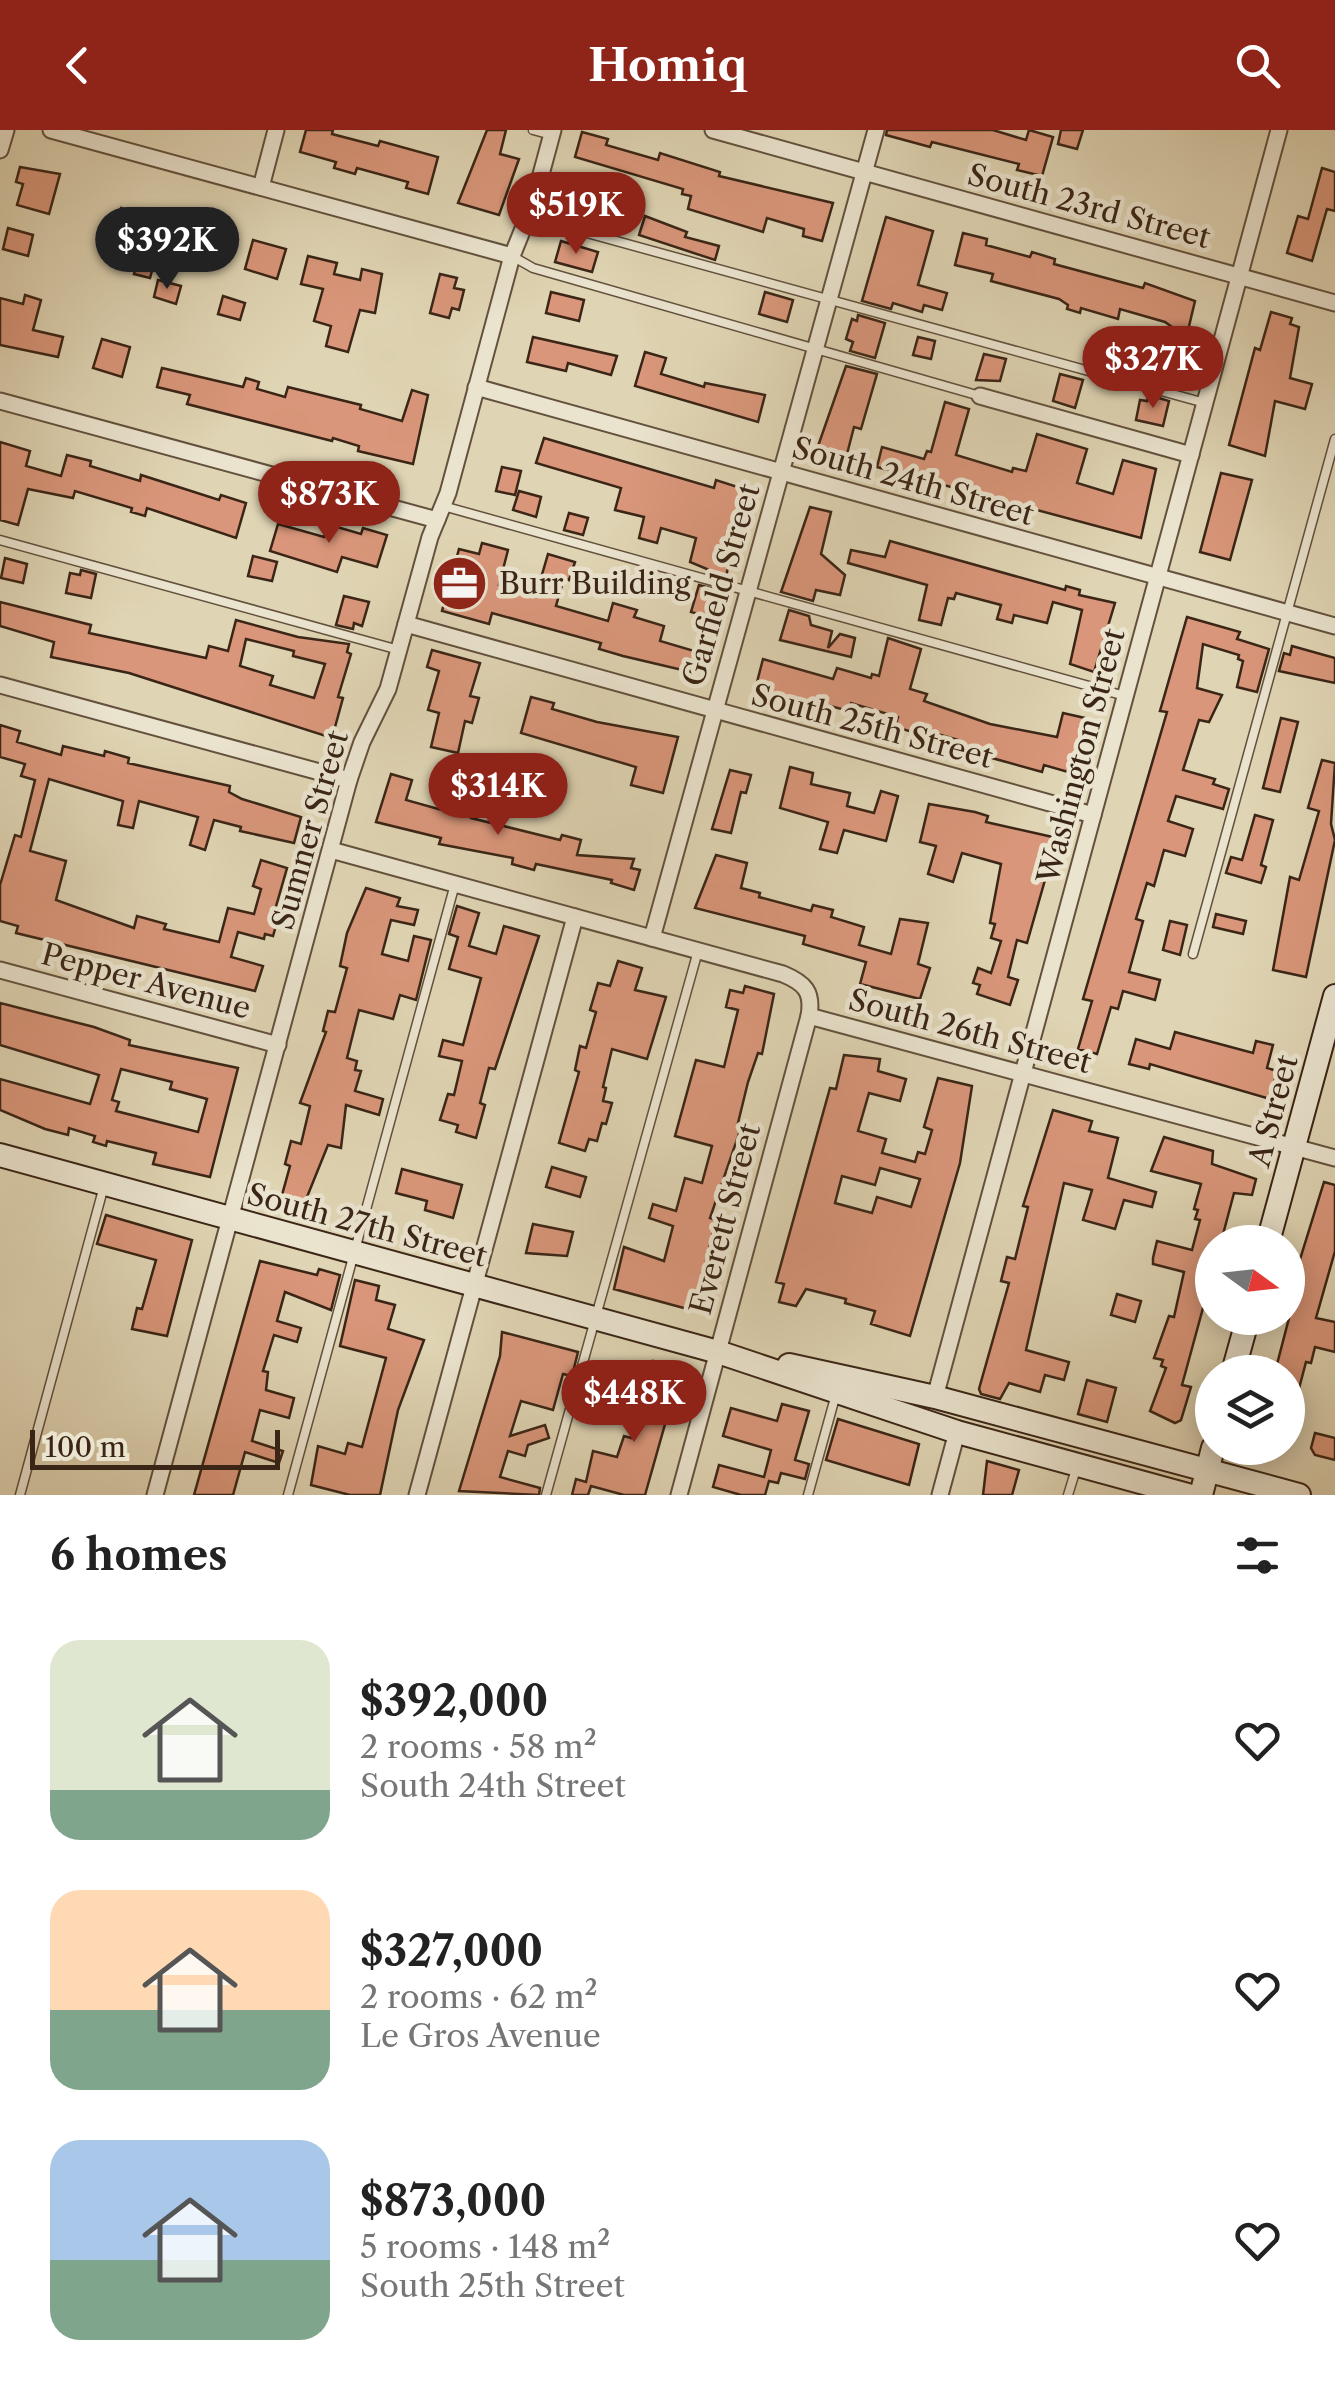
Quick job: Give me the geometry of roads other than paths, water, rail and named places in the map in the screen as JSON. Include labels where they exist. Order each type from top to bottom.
[{"type":"main road","name":"A Street","points":[[1273,1225],[1335,996]]},
{"type":"main road","name":"South 27th Street","points":[[0,1156],[718,1352],[1195,1455]]},
{"type":"main road","name":"South 27th Street","points":[[718,1352],[957,1432],[1188,1495]]},
{"type":"main road","points":[[1201,1495],[1208,1465]]},
{"type":"main road","name":"South 27th Street","points":[[1227,1465],[1299,1495]]},
{"type":"street","points":[[0,150],[6,130]]},
{"type":"street","points":[[50,130],[512,256]]},
{"type":"street","points":[[260,188],[276,130]]},
{"type":"street","name":"South 23rd Street","points":[[713,130],[1335,303]]},
{"type":"street","name":"Garfield Street","points":[[652,938],[876,130]]},
{"type":"street","name":"Washington Street","points":[[935,1397],[1279,130]]},
{"type":"street","name":"Sumner Street","points":[[155,1495],[350,780],[362,742],[388,689],[512,256],[553,133]]},
{"type":"street","name":"South 24th Street","points":[[476,387],[1335,626]]},
{"type":"street","points":[[980,396],[1190,455]]},
{"type":"street","points":[[0,401],[440,513]]},
{"type":"street","name":"South 25th Street","points":[[406,624],[1093,815]]},
{"type":"street","points":[[0,685],[350,780]]},
{"type":"street","name":"South 26th Street","points":[[331,850],[798,980],[812,1000],[810,1016],[1335,1158]]},
{"type":"street","points":[[416,1495],[575,917]]},
{"type":"street","name":"Pepper Avenue","points":[[0,970],[278,1045]]},
{"type":"street","name":"Everett Street","points":[[679,1495],[810,1016]]},
{"type":"street","points":[[940,1495],[957,1432]]},
{"type":"lane","points":[[533,130],[553,133]]},
{"type":"lane","points":[[528,217],[1205,404]]},
{"type":"lane","points":[[512,256],[528,266],[980,396]]},
{"type":"lane","points":[[1193,954],[1335,439]]},
{"type":"lane","points":[[440,513],[748,591],[1126,696]]},
{"type":"lane","points":[[0,540],[399,650]]},
{"type":"lane","points":[[288,1495],[455,884]]},
{"type":"lane","points":[[546,1495],[698,951]]},
{"type":"lane","points":[[20,1495],[105,1184]]},
{"type":"lane","points":[[808,1495],[836,1394]]},
{"type":"lane","points":[[1068,1495],[1077,1464]]},
{"type":"place","name":"Burr Building","points":[[460,583]]}]
